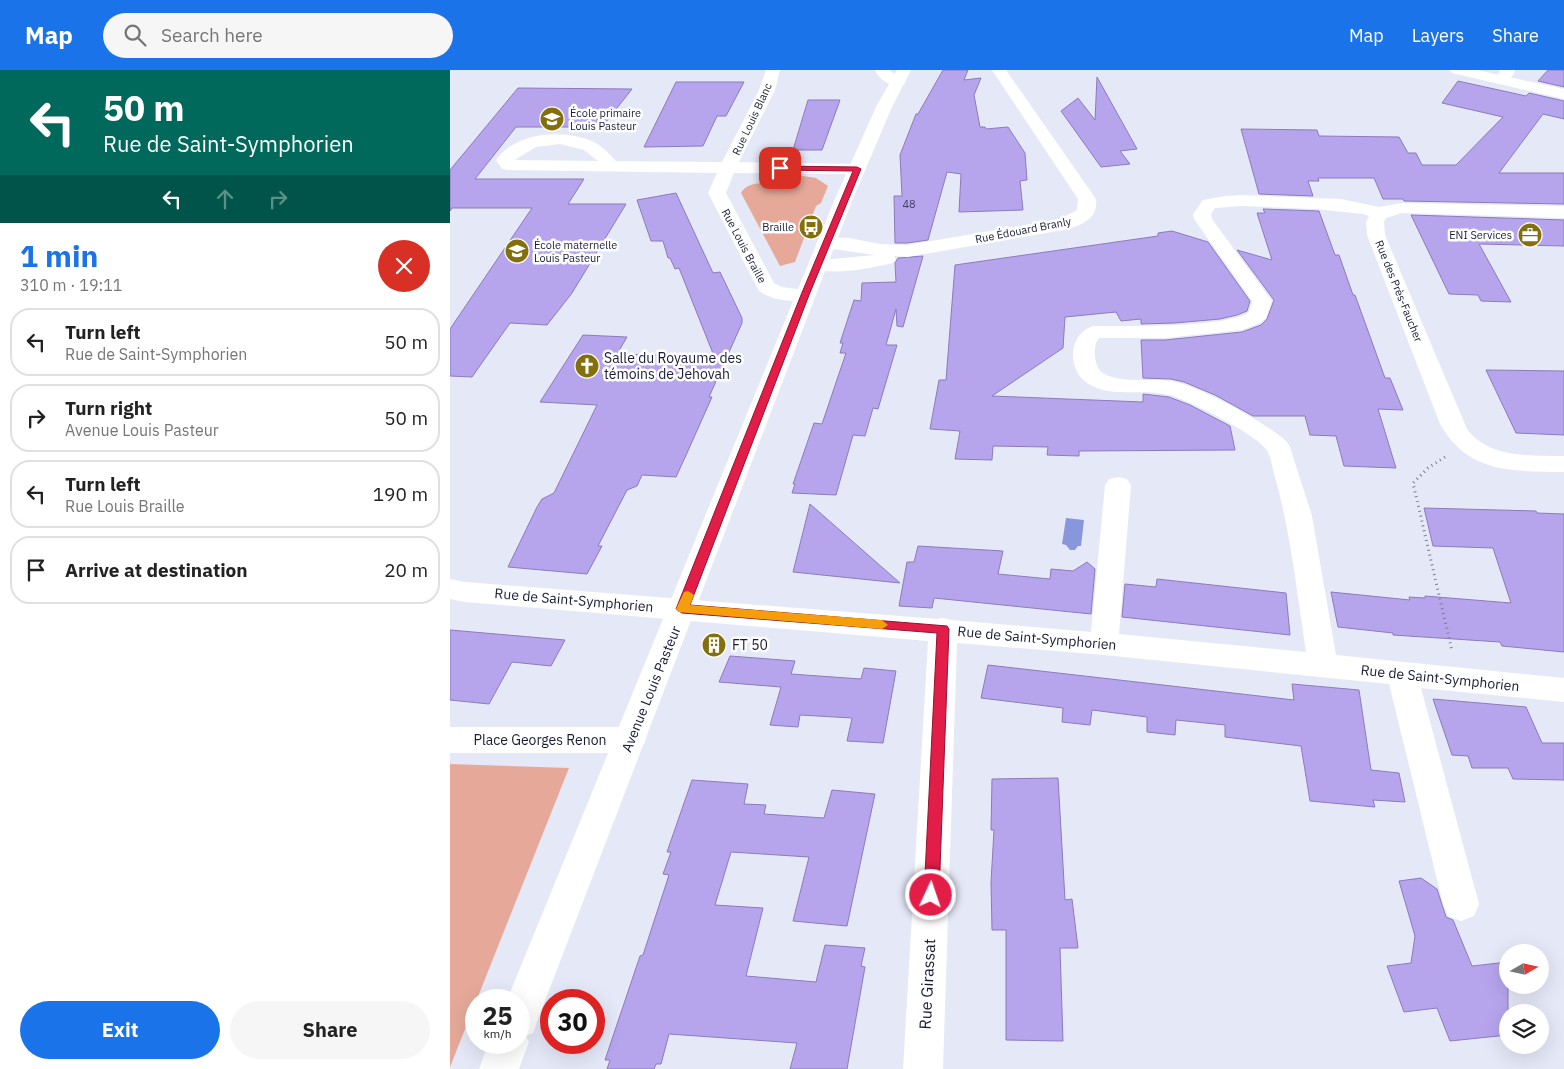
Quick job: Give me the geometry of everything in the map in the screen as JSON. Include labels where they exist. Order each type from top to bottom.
[{"type":"street","name":"Rue Louis Blanc","points":[[728,167],[767,90],[772,70]]},
{"type":"street","points":[[882,70],[884,74],[901,76]]},
{"type":"street","name":"Avenue Louis Pasteur","points":[[530,991],[805,295],[857,169],[884,107],[901,76],[916,70]]},
{"type":"street","name":"Rue Édouard Branly","points":[[818,265],[844,265],[889,258],[907,251],[1064,224],[1077,220],[1086,213],[1089,205],[1087,198],[999,70]]},
{"type":"street","points":[[1457,70],[1504,75],[1564,94]]},
{"type":"street","points":[[612,167],[600,152],[581,142],[567,140],[551,140],[524,145],[517,148],[505,160],[508,165],[612,167],[857,169]]},
{"type":"street","name":"Rue Louis Braille","points":[[728,167],[718,186],[717,194],[766,287],[772,292],[781,294],[805,295]]},
{"type":"street","points":[[1323,666],[1298,516],[1278,447],[1274,442],[1256,430],[1173,388],[1116,384],[1101,381],[1090,376],[1086,369],[1084,343],[1087,337],[1094,332],[1165,332],[1242,324],[1253,320],[1259,314],[1262,301],[1203,219],[1202,214],[1209,204],[1233,201],[1322,204],[1359,207],[1379,214],[1402,208],[1564,212]]},
{"type":"street","name":"Rue des Près-Faucher","points":[[1379,214],[1375,217],[1376,235],[1452,424],[1466,444],[1499,459],[1520,463],[1564,464]]},
{"type":"street","name":"Rue Édouard Branly","points":[[826,243],[849,244],[874,250],[907,251]]},
{"type":"street","points":[[1104,644],[1118,484]]},
{"type":"street","name":"Rue de Saint-Symphorien","points":[[450,589],[465,592],[943,629],[1564,690]]},
{"type":"street","name":"Rue Girassat","points":[[923,1069],[943,629]]},
{"type":"street","points":[[1402,674],[1461,904]]},
{"type":"street","name":"Place Georges Renon","points":[[450,740],[630,740]]},
{"type":"street","points":[[499,1069],[505,1054]]},
{"type":"path","points":[[1459,680],[1413,483],[1428,468],[1466,444]]},
{"type":"shaded area","points":[[796,175],[816,178],[828,186],[821,203],[816,206],[795,262],[780,266],[741,193],[751,185],[773,183],[775,178],[795,177]]},
{"type":"shaded area","points":[[450,764],[569,768],[481,989],[465,989],[465,1029],[450,1067]]},
{"type":"water","points":[[1066,518],[1084,520],[1081,546],[1078,546],[1075,550],[1070,550],[1066,545],[1062,544]]},
{"type":"building","points":[[943,70],[968,70],[964,80],[981,78],[974,95],[980,127],[985,127],[986,129],[1008,127],[1025,153],[1027,180],[1020,181],[1023,210],[959,212],[961,174],[947,172],[928,240],[895,243],[894,196],[902,196],[900,155],[916,114],[918,114]]},
{"type":"building","points":[[1548,70],[1564,70],[1564,87],[1538,81]]},
{"type":"building","points":[[1097,77],[1137,149],[1120,151],[1130,164],[1101,167],[1061,111],[1078,98],[1095,120]]},
{"type":"building","points":[[1458,81],[1526,96],[1529,93],[1564,101],[1564,119],[1543,114],[1499,173],[1564,173],[1564,204],[1383,199],[1374,178],[1318,178],[1319,181],[1308,181],[1313,196],[1259,194],[1241,129],[1317,130],[1319,136],[1399,137],[1408,153],[1416,153],[1422,165],[1456,165],[1503,117],[1442,103]]},
{"type":"building","points":[[676,82],[744,82],[726,116],[717,116],[703,146],[644,147]]},
{"type":"building","points":[[518,88],[632,89],[602,127],[516,127],[475,179],[584,179],[568,204],[626,204],[572,293],[547,325],[510,323],[472,377],[450,376],[450,329],[532,208],[452,208],[450,211],[450,170]]},
{"type":"building","points":[[808,100],[840,100],[822,150],[793,150]]},
{"type":"building","points":[[676,193],[713,273],[720,272],[742,318],[742,323],[709,397],[712,397],[687,453],[676,477],[642,475],[637,486],[627,490],[598,546],[602,546],[587,574],[508,567],[537,507],[542,499],[554,493],[597,405],[540,402],[583,335],[627,337],[617,354],[714,356],[679,268],[675,269],[670,258],[668,258],[663,241],[651,241],[637,200]]},
{"type":"building","points":[[1263,209],[1319,211],[1335,255],[1339,255],[1353,295],[1355,295],[1385,378],[1390,378],[1403,410],[1378,409],[1396,468],[1344,466],[1336,436],[1310,435],[1305,416],[1253,416],[1215,395],[1184,382],[1171,379],[1143,378],[1141,340],[1165,340],[1242,332],[1261,325],[1267,319],[1274,300],[1237,250],[1272,260],[1257,213],[1265,213]]},
{"type":"building","points":[[1411,215],[1564,220],[1564,246],[1479,244],[1511,302],[1481,301],[1478,295],[1449,294]]},
{"type":"building","points":[[1172,231],[1208,242],[1250,301],[1247,311],[1220,319],[1175,323],[1141,324],[1141,319],[1121,321],[1116,312],[1065,317],[1063,348],[992,396],[1143,402],[1143,394],[1169,397],[1190,405],[1230,426],[1235,450],[1079,451],[1079,456],[1047,455],[1048,447],[993,446],[992,460],[955,459],[960,431],[930,429],[939,380],[946,380],[955,265],[1158,236],[1158,233]]},
{"type":"building","points":[[923,256],[903,327],[897,326],[896,309],[886,345],[897,345],[878,409],[873,408],[865,436],[853,435],[836,495],[792,493],[795,484],[793,484],[814,423],[822,424],[846,353],[840,353],[843,343],[840,343],[854,300],[861,301],[862,283],[896,282],[895,263],[898,258]]},
{"type":"building","points":[[1486,370],[1564,371],[1564,435],[1516,433]]},
{"type":"building","points":[[810,504],[900,583],[793,572]]},
{"type":"building","points":[[1424,508],[1536,511],[1537,513],[1564,514],[1564,652],[1502,646],[1500,642],[1393,635],[1393,633],[1338,627],[1331,592],[1410,600],[1409,597],[1425,598],[1425,596],[1511,603],[1493,548],[1433,546]]},
{"type":"building","points":[[918,546],[1003,551],[998,574],[1050,579],[1051,569],[1073,571],[1087,562],[1095,569],[1091,614],[934,598],[932,608],[899,606],[907,562],[914,562]]},
{"type":"building","points":[[1157,579],[1286,593],[1290,635],[1122,617],[1125,584],[1156,587]]},
{"type":"building","points":[[450,630],[565,640],[551,666],[512,662],[489,704],[450,700]]},
{"type":"building","points":[[730,656],[795,661],[791,674],[861,679],[864,668],[896,671],[883,743],[847,741],[852,718],[800,715],[798,727],[770,725],[781,687],[719,682]]},
{"type":"building","points":[[988,665],[1294,700],[1292,684],[1359,690],[1371,770],[1399,773],[1405,802],[1373,800],[1375,807],[1310,801],[1301,746],[1225,737],[1225,725],[1176,720],[1175,735],[1147,732],[1147,717],[1092,710],[1090,725],[1062,722],[1063,708],[981,698]]},
{"type":"building","points":[[1433,699],[1526,707],[1542,743],[1564,743],[1564,780],[1513,779],[1508,768],[1472,768],[1468,756],[1452,755]]},
{"type":"building","points":[[1058,778],[1065,900],[1072,899],[1078,948],[1060,948],[1063,1041],[1006,1040],[1006,930],[992,930],[991,882],[994,830],[991,830],[992,779]]},
{"type":"building","points":[[692,780],[748,784],[744,804],[766,805],[764,814],[824,818],[832,790],[875,794],[847,926],[793,921],[809,857],[731,852],[715,905],[763,908],[746,976],[816,982],[825,945],[865,948],[861,966],[865,967],[847,1069],[790,1069],[797,1043],[669,1034],[661,1064],[656,1064],[654,1069],[607,1069],[610,1060],[605,1060],[640,956],[643,955],[669,875],[663,874],[671,852],[667,852]]},
{"type":"building","points":[[1421,878],[1437,889],[1446,917],[1453,920],[1472,966],[1499,963],[1499,994],[1508,994],[1508,1004],[1499,1004],[1499,1036],[1450,1041],[1437,1008],[1404,1012],[1387,966],[1411,963],[1415,936],[1399,881]]},
{"type":"slow traffic","points":[[688,595],[682,609],[882,625]]},
{"type":"place","name":"École primaire Louis Pasteur","points":[[552,119]]},
{"type":"place","name":"Braille","points":[[811,227]]},
{"type":"place","name":"ENI Services","points":[[1530,235]]},
{"type":"place","name":"École maternelle Louis Pasteur","points":[[517,251]]},
{"type":"place","name":"Salle du Royaume des témoins de Jehovah","points":[[587,366]]},
{"type":"place","name":"FT 50","points":[[714,645]]},
{"type":"route","points":[[780,168],[857,169],[805,295],[682,609],[943,629],[931,895]]}]
